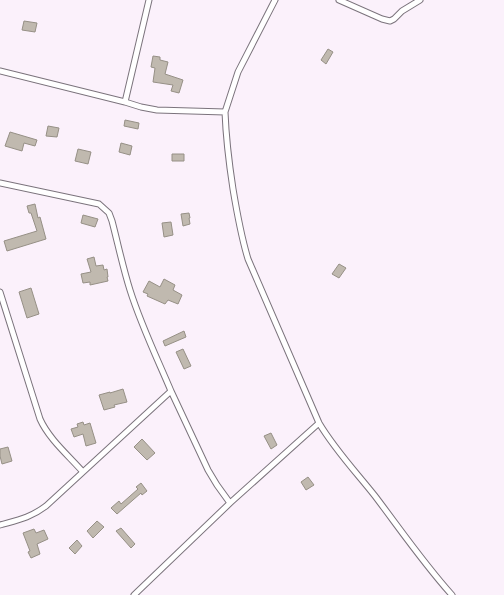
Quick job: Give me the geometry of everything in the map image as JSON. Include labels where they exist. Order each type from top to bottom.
[{"type":"street","points":[[125,102],[149,0]]},
{"type":"street","points":[[274,0],[238,72],[225,112],[226,137],[231,174],[241,233],[248,259],[320,423],[335,448],[452,595]]},
{"type":"street","points":[[339,0],[382,19],[390,20],[394,19],[402,11],[420,0]]},
{"type":"street","points":[[0,71],[157,110],[225,112]]},
{"type":"street","points":[[0,183],[99,204],[109,213],[130,292],[142,323],[171,391],[208,470],[230,503]]},
{"type":"street","points":[[0,292],[44,428],[83,472]]},
{"type":"street","points":[[0,525],[28,517],[46,506],[171,391]]},
{"type":"street","points":[[134,595],[230,503],[320,423]]},
{"type":"building","points":[[24,21],[37,23],[35,32],[22,30]]},
{"type":"building","points":[[328,49],[333,52],[326,64],[321,60]]},
{"type":"building","points":[[153,56],[160,57],[160,60],[168,62],[165,74],[183,80],[179,93],[171,91],[173,85],[153,82],[155,68],[151,67]]},
{"type":"building","points":[[125,120],[139,123],[138,129],[124,126]]},
{"type":"building","points":[[48,126],[59,128],[57,137],[46,136]]},
{"type":"building","points":[[10,132],[37,140],[35,146],[24,143],[22,151],[5,146]]},
{"type":"building","points":[[121,143],[132,146],[130,155],[119,152]]},
{"type":"building","points":[[78,149],[91,152],[88,164],[75,161]]},
{"type":"building","points":[[172,154],[184,154],[184,161],[172,161]]},
{"type":"building","points":[[35,204],[38,218],[40,217],[46,239],[7,251],[4,241],[37,231],[27,206]]},
{"type":"building","points":[[189,213],[190,224],[183,226],[181,214]]},
{"type":"building","points":[[83,215],[98,219],[95,227],[81,223]]},
{"type":"building","points":[[171,222],[173,235],[164,237],[162,223]]},
{"type":"building","points":[[94,257],[96,266],[103,265],[104,270],[107,269],[108,281],[90,285],[90,282],[83,283],[81,274],[91,272],[87,259]]},
{"type":"building","points":[[339,264],[346,268],[339,278],[332,274]]},
{"type":"building","points":[[164,279],[175,285],[173,290],[182,295],[178,304],[168,300],[165,304],[147,296],[148,294],[143,292],[149,281],[160,287]]},
{"type":"building","points":[[31,288],[39,314],[27,318],[19,292]]},
{"type":"building","points":[[184,331],[186,337],[165,346],[163,341]]},
{"type":"building","points":[[183,349],[191,366],[184,369],[176,352]]},
{"type":"building","points":[[123,389],[127,402],[114,405],[115,407],[104,410],[99,395]]},
{"type":"building","points":[[83,422],[84,425],[90,423],[96,443],[86,446],[83,434],[74,437],[71,429],[78,427],[77,424]]},
{"type":"building","points":[[271,433],[277,445],[271,449],[264,436]]},
{"type":"building","points":[[142,439],[155,453],[147,460],[134,447]]},
{"type":"building","points":[[8,447],[12,461],[2,464],[0,449]]},
{"type":"building","points":[[308,477],[314,485],[306,490],[301,482]]},
{"type":"building","points":[[141,483],[147,491],[142,495],[141,493],[117,514],[111,508],[119,501],[121,504],[138,489],[136,487]]},
{"type":"building","points":[[97,521],[104,527],[93,538],[87,531]]},
{"type":"building","points":[[121,528],[135,544],[131,548],[116,531]]},
{"type":"building","points":[[34,529],[36,533],[44,530],[48,539],[37,544],[40,554],[31,558],[23,533]]},
{"type":"building","points":[[77,540],[82,546],[75,554],[69,548]]}]
